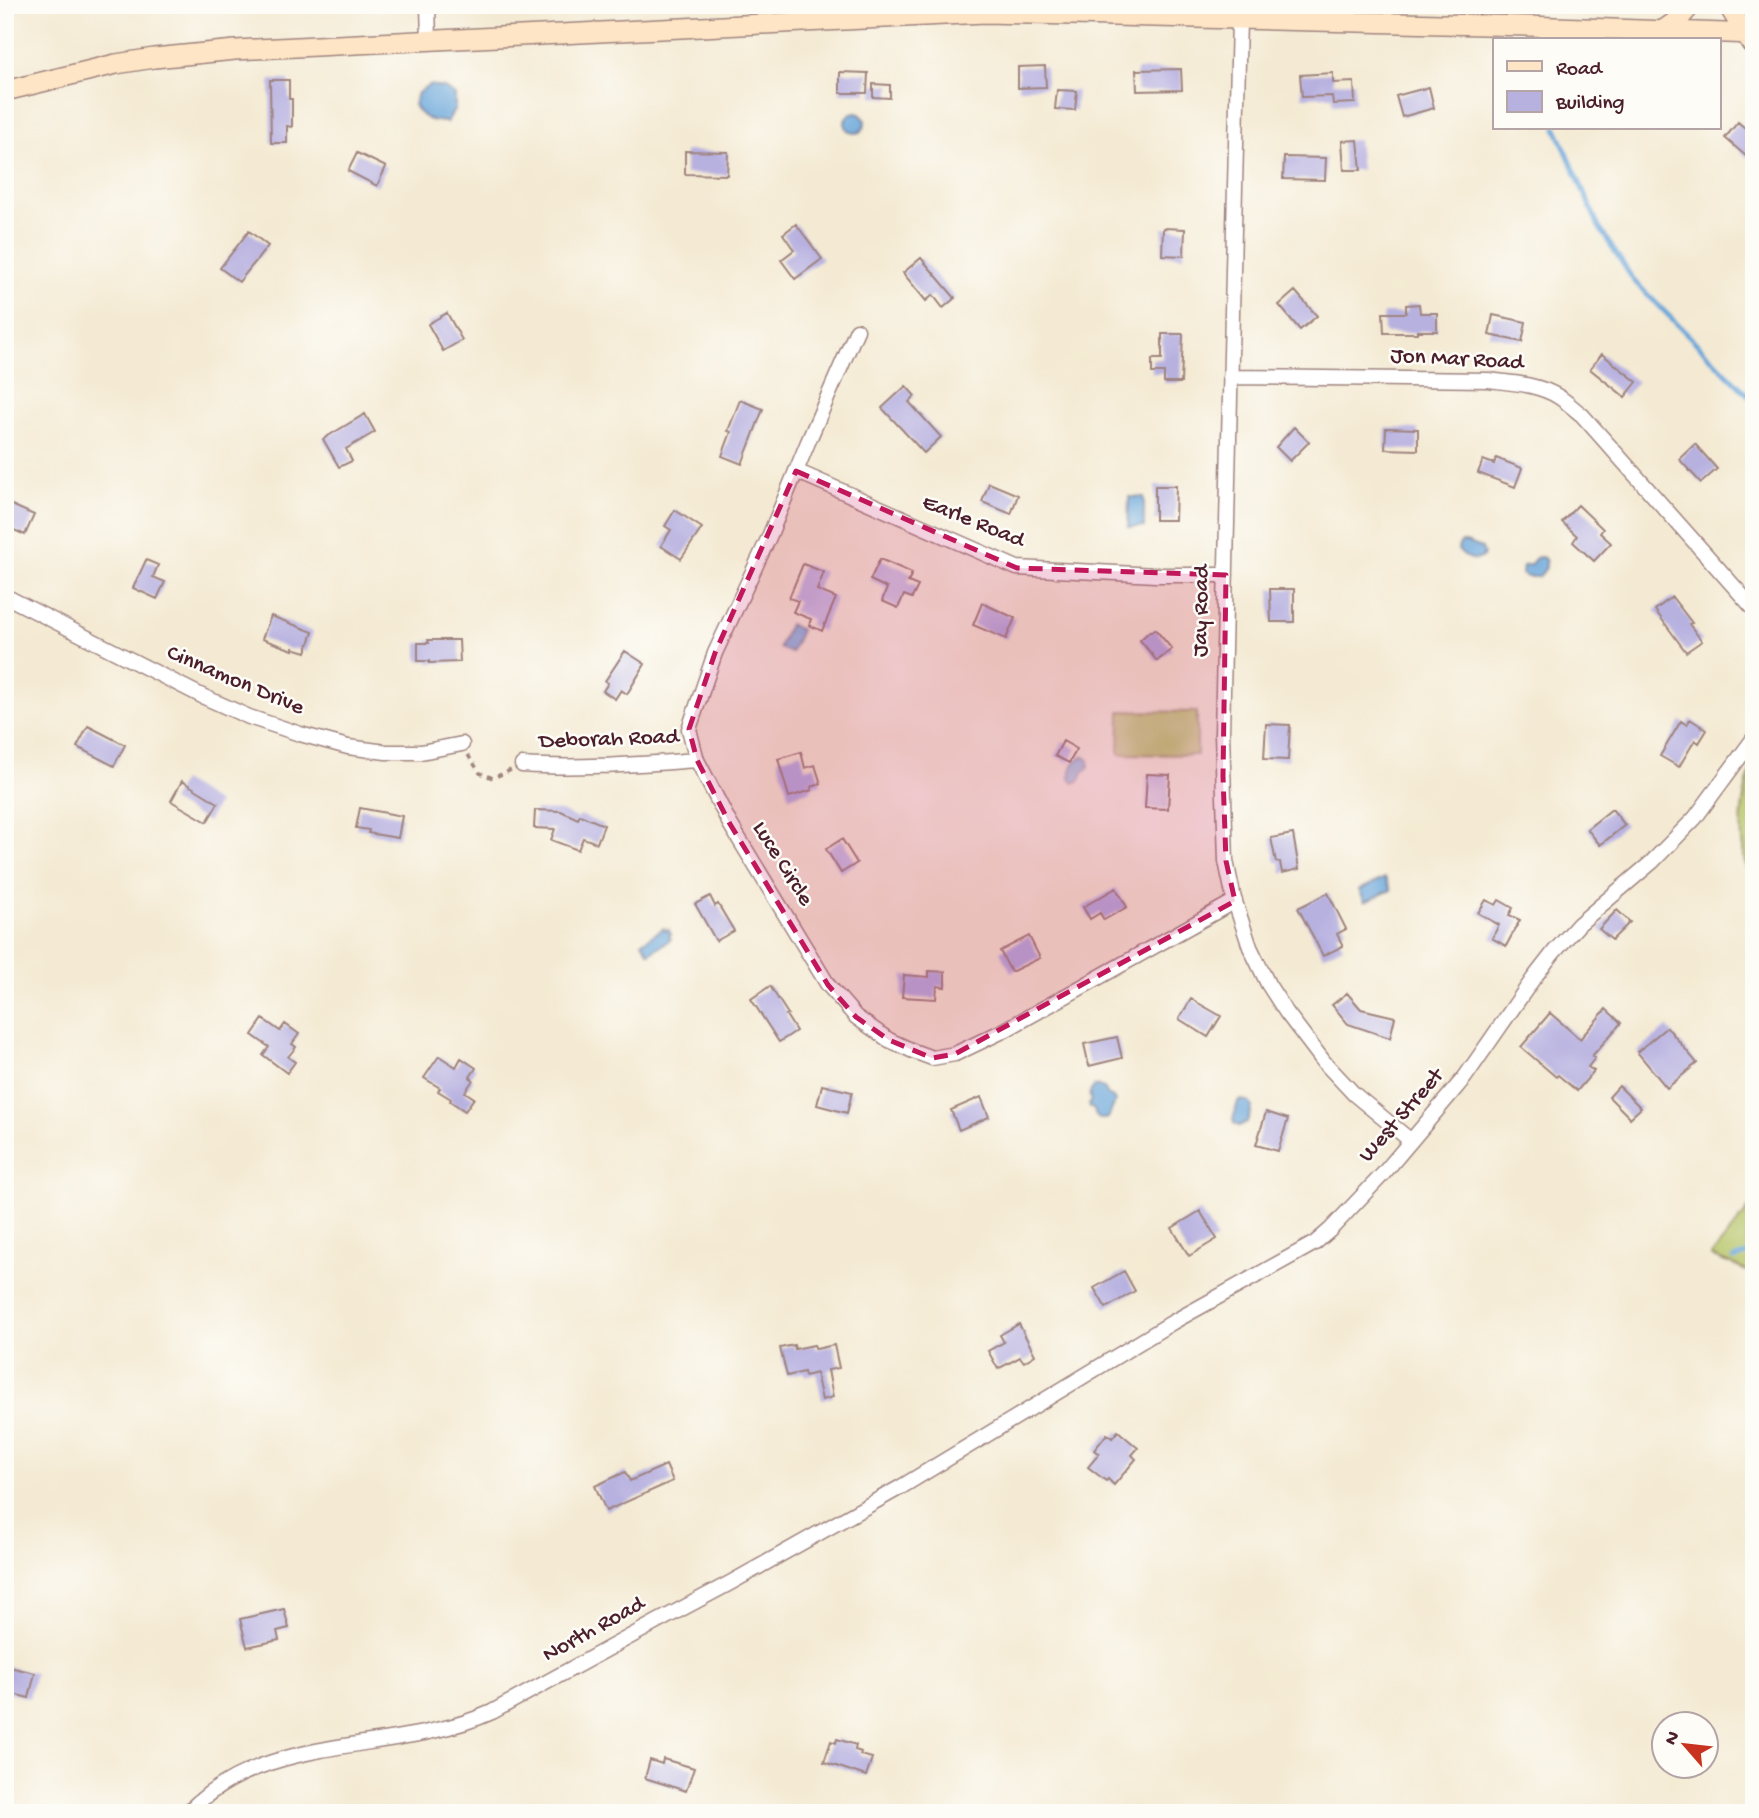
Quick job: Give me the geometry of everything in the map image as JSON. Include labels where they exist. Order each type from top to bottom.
[{"type":"main road","points":[[1662,31],[1679,19],[1691,5]]},
{"type":"main road","points":[[1728,5],[1751,39]]},
{"type":"main road","points":[[5,91],[116,64],[235,50],[985,13],[1527,26],[1662,31],[1751,39]]},
{"type":"street","points":[[428,5],[429,40]]},
{"type":"street","name":"Jay Road","points":[[1239,19],[1222,733],[1226,861],[1250,947],[1286,1013],[1354,1094],[1410,1141]]},
{"type":"street","name":"Luce Circle","points":[[857,330],[769,537],[715,653],[689,729],[697,760],[730,824],[828,985],[856,1017],[889,1040],[932,1058],[955,1054],[1005,1030],[1235,901]]},
{"type":"street","name":"Jon Mar Road","points":[[1230,377],[1488,380],[1543,389],[1560,398],[1581,415],[1754,609]]},
{"type":"street","name":"Earle Road","points":[[796,471],[1017,568],[1156,575],[1226,575]]},
{"type":"street","name":"Cinnamon Drive","points":[[5,596],[202,696],[249,717],[300,734],[348,747],[386,752],[421,752],[462,744]]},
{"type":"street","name":"West Street","points":[[1001,1427],[1162,1328],[1315,1242],[1330,1230],[1383,1174],[1465,1077],[1554,952],[1579,924],[1652,862],[1695,818],[1754,738]]},
{"type":"street","name":"Deborah Road","points":[[523,765],[628,765],[697,760]]},
{"type":"street","name":"North Road","points":[[187,1813],[208,1794],[234,1777],[267,1764],[298,1755],[429,1732],[492,1712],[730,1583],[901,1487],[1001,1427]]},
{"type":"path","points":[[462,744],[480,773],[493,778],[523,765]]},
{"type":"highlighted area","points":[[796,471],[1017,568],[1226,575],[1223,776],[1226,861],[1235,901],[955,1054],[932,1058],[889,1040],[856,1017],[828,985],[730,824],[697,760],[689,729],[715,653]]},
{"type":"green space","points":[[1120,711],[1197,712],[1197,755],[1119,754]]},
{"type":"green space","points":[[1754,765],[1754,883],[1745,864],[1741,830],[1745,791]]},
{"type":"green space","points":[[1754,1202],[1754,1274],[1711,1256]]},
{"type":"water","points":[[430,85],[444,88],[455,95],[455,109],[447,122],[428,119],[420,114],[414,105],[418,93]]},
{"type":"water","points":[[855,113],[862,116],[865,123],[862,130],[855,133],[848,130],[845,123],[848,116]]},
{"type":"water","points":[[1129,497],[1144,497],[1144,527],[1128,527]]},
{"type":"water","points":[[1462,542],[1482,548],[1484,555],[1471,559],[1464,555],[1458,550]]},
{"type":"water","points":[[1540,557],[1544,558],[1546,563],[1538,577],[1522,574],[1523,566],[1530,565]]},
{"type":"water","points":[[789,624],[801,630],[791,653],[779,648]]},
{"type":"water","points":[[1083,756],[1089,760],[1089,768],[1083,772],[1080,780],[1074,783],[1070,778],[1072,768]]},
{"type":"water","points":[[1385,878],[1391,890],[1365,902],[1359,890]]},
{"type":"water","points":[[664,928],[666,931],[668,929],[671,939],[649,953],[642,942]]},
{"type":"water","points":[[1095,1086],[1104,1088],[1115,1102],[1108,1118],[1098,1118],[1094,1109],[1090,1108],[1090,1094]]},
{"type":"water","points":[[1238,1102],[1249,1102],[1252,1107],[1247,1122],[1239,1126],[1233,1119]]},
{"type":"building","points":[[1045,66],[1046,87],[1018,88],[1018,67]]},
{"type":"building","points":[[1181,69],[1182,90],[1137,91],[1136,70]]},
{"type":"building","points":[[840,72],[868,73],[867,93],[840,93]]},
{"type":"building","points":[[1333,73],[1333,83],[1354,82],[1355,103],[1333,104],[1332,96],[1302,97],[1300,75]]},
{"type":"building","points":[[270,80],[289,80],[292,127],[287,126],[287,143],[271,143]]},
{"type":"building","points":[[873,84],[890,85],[890,98],[873,97]]},
{"type":"building","points":[[1429,87],[1434,108],[1402,117],[1396,96]]},
{"type":"building","points":[[1057,90],[1077,91],[1075,110],[1055,109]]},
{"type":"building","points":[[1738,122],[1754,136],[1754,163],[1725,138]]},
{"type":"building","points":[[1358,140],[1361,170],[1344,170],[1342,141]]},
{"type":"building","points":[[685,151],[728,152],[727,175],[685,174]]},
{"type":"building","points":[[357,153],[386,167],[377,186],[348,171]]},
{"type":"building","points":[[1284,157],[1326,158],[1325,180],[1283,179]]},
{"type":"building","points":[[796,224],[822,259],[795,279],[781,260],[794,250],[783,234]]},
{"type":"building","points":[[1163,228],[1185,229],[1184,256],[1162,255]]},
{"type":"building","points":[[249,231],[268,246],[239,282],[220,268]]},
{"type":"building","points":[[921,258],[955,298],[943,308],[933,295],[926,301],[903,273]]},
{"type":"building","points":[[1295,291],[1317,316],[1300,330],[1279,305]]},
{"type":"building","points":[[1419,304],[1420,313],[1437,313],[1437,331],[1384,333],[1383,313],[1406,313],[1406,305]]},
{"type":"building","points":[[447,313],[462,340],[443,351],[428,324]]},
{"type":"building","points":[[1493,315],[1526,322],[1522,342],[1489,335]]},
{"type":"building","points":[[1162,334],[1183,334],[1181,383],[1164,383],[1164,373],[1152,373],[1152,359],[1162,359]]},
{"type":"building","points":[[1602,354],[1637,382],[1625,397],[1590,369]]},
{"type":"building","points":[[906,386],[915,396],[909,402],[941,437],[924,453],[882,408]]},
{"type":"building","points":[[740,400],[763,409],[742,464],[722,456]]},
{"type":"building","points":[[365,414],[375,432],[346,449],[352,461],[339,467],[323,439]]},
{"type":"building","points":[[1294,427],[1309,442],[1290,461],[1276,447]]},
{"type":"building","points":[[1386,428],[1418,429],[1418,450],[1385,449]]},
{"type":"building","points":[[1695,444],[1717,469],[1701,483],[1679,459]]},
{"type":"building","points":[[1496,458],[1522,468],[1515,487],[1478,473],[1483,460],[1494,464]]},
{"type":"building","points":[[989,483],[1018,495],[1011,514],[982,502]]},
{"type":"building","points":[[1155,486],[1176,486],[1175,520],[1155,520]]},
{"type":"building","points":[[5,502],[34,515],[25,535],[5,526]]},
{"type":"building","points":[[1578,505],[1603,529],[1600,533],[1611,543],[1594,561],[1573,542],[1577,536],[1562,522]]},
{"type":"building","points":[[675,510],[702,528],[681,559],[661,546],[671,530],[665,526]]},
{"type":"building","points":[[880,559],[912,573],[908,582],[918,586],[912,598],[904,595],[898,608],[882,601],[887,588],[870,580]]},
{"type":"building","points":[[146,560],[158,565],[153,577],[165,582],[157,599],[133,588]]},
{"type":"building","points":[[803,564],[824,572],[817,590],[836,598],[822,631],[809,625],[811,619],[793,612],[798,601],[789,598]]},
{"type":"building","points":[[1270,589],[1294,589],[1294,622],[1271,622]]},
{"type":"building","points":[[1672,597],[1702,641],[1686,652],[1655,610]]},
{"type":"building","points":[[982,603],[1015,618],[1006,639],[973,625]]},
{"type":"building","points":[[271,616],[313,632],[306,652],[262,639]]},
{"type":"building","points":[[1155,629],[1172,649],[1157,661],[1140,640]]},
{"type":"building","points":[[428,640],[459,640],[460,662],[418,661],[418,643],[429,643]]},
{"type":"building","points":[[625,651],[645,664],[627,694],[621,690],[615,699],[603,691],[608,683],[605,681]]},
{"type":"building","points":[[1690,719],[1707,730],[1699,743],[1695,740],[1679,767],[1660,756],[1681,721],[1687,725]]},
{"type":"building","points":[[1266,724],[1290,725],[1288,760],[1264,759]]},
{"type":"building","points":[[88,726],[125,745],[114,766],[77,747]]},
{"type":"building","points":[[1063,741],[1077,749],[1069,763],[1055,756]]},
{"type":"building","points":[[801,752],[805,768],[815,765],[821,784],[811,787],[812,790],[789,797],[778,759]]},
{"type":"building","points":[[1147,774],[1170,775],[1168,809],[1145,808]]},
{"type":"building","points":[[182,781],[218,803],[207,822],[171,801]]},
{"type":"building","points":[[360,808],[402,816],[398,838],[356,828]]},
{"type":"building","points":[[1612,809],[1625,825],[1600,845],[1587,829]]},
{"type":"building","points":[[535,810],[561,811],[578,819],[580,815],[604,825],[597,843],[583,838],[578,850],[551,840],[555,829],[534,828]]},
{"type":"building","points":[[1293,834],[1299,869],[1282,873],[1280,862],[1276,862],[1271,838]]},
{"type":"building","points":[[842,839],[857,863],[841,873],[826,849]]},
{"type":"building","points":[[1116,888],[1127,907],[1104,920],[1100,913],[1090,919],[1083,907]]},
{"type":"building","points":[[1328,893],[1346,929],[1337,934],[1343,946],[1323,956],[1298,908]]},
{"type":"building","points":[[710,896],[734,931],[716,941],[695,904]]},
{"type":"building","points":[[1486,900],[1496,905],[1499,900],[1513,908],[1509,915],[1520,920],[1506,946],[1492,938],[1499,925],[1478,913]]},
{"type":"building","points":[[1617,910],[1630,922],[1612,940],[1599,929]]},
{"type":"building","points":[[1029,936],[1040,958],[1011,972],[1000,951]]},
{"type":"building","points":[[929,971],[945,972],[945,987],[937,986],[936,999],[902,997],[904,975],[929,977]]},
{"type":"building","points":[[770,986],[796,1031],[779,1042],[751,999]]},
{"type":"building","points":[[1347,993],[1361,1009],[1395,1017],[1390,1038],[1348,1024],[1332,1005]]},
{"type":"building","points":[[1191,999],[1221,1016],[1208,1037],[1179,1019]]},
{"type":"building","points":[[1606,1009],[1621,1023],[1592,1056],[1595,1058],[1588,1067],[1594,1071],[1577,1091],[1521,1047],[1550,1013],[1580,1039]]},
{"type":"building","points":[[263,1019],[280,1031],[285,1024],[299,1034],[292,1044],[296,1047],[288,1057],[295,1062],[287,1073],[263,1055],[269,1047],[252,1035]]},
{"type":"building","points":[[1667,1027],[1697,1063],[1667,1088],[1637,1052]]},
{"type":"building","points":[[1117,1037],[1122,1058],[1089,1066],[1084,1044]]},
{"type":"building","points":[[439,1056],[456,1067],[461,1058],[476,1068],[470,1077],[473,1080],[465,1092],[474,1098],[465,1111],[438,1091],[440,1088],[424,1078]]},
{"type":"building","points":[[822,1085],[852,1092],[847,1113],[817,1105]]},
{"type":"building","points":[[1619,1086],[1641,1108],[1630,1118],[1609,1097]]},
{"type":"building","points":[[981,1097],[989,1117],[959,1130],[951,1110]]},
{"type":"building","points":[[1266,1112],[1288,1119],[1278,1151],[1256,1145]]},
{"type":"building","points":[[1200,1211],[1217,1239],[1189,1256],[1172,1228]]},
{"type":"building","points":[[1124,1271],[1135,1291],[1106,1308],[1094,1288]]},
{"type":"building","points":[[1019,1324],[1035,1355],[1024,1362],[1020,1357],[998,1369],[988,1351],[1004,1342],[1000,1335]]},
{"type":"building","points":[[794,1345],[795,1349],[814,1345],[816,1349],[834,1345],[839,1368],[828,1370],[833,1397],[822,1400],[816,1373],[805,1376],[804,1372],[787,1376],[780,1348]]},
{"type":"building","points":[[1118,1431],[1138,1448],[1132,1455],[1136,1459],[1114,1485],[1088,1467],[1099,1454],[1094,1450],[1107,1434],[1112,1438]]},
{"type":"building","points":[[666,1465],[673,1481],[606,1511],[595,1486],[625,1472],[630,1481]]},
{"type":"building","points":[[284,1609],[289,1628],[277,1631],[279,1640],[247,1647],[240,1619]]},
{"type":"building","points":[[5,1666],[35,1673],[29,1698],[5,1692]]},
{"type":"building","points":[[837,1739],[856,1745],[855,1750],[861,1752],[860,1755],[872,1758],[866,1776],[824,1762],[831,1741],[836,1743]]},
{"type":"building","points":[[663,1759],[694,1768],[686,1791],[645,1778],[650,1760],[662,1764]]},
{"type":"waterway","points":[[1486,5],[1492,10]]},
{"type":"waterway","points":[[1557,130],[1599,227],[1634,281],[1754,401]]},
{"type":"waterway","points":[[1734,1259],[1754,1251]]}]
